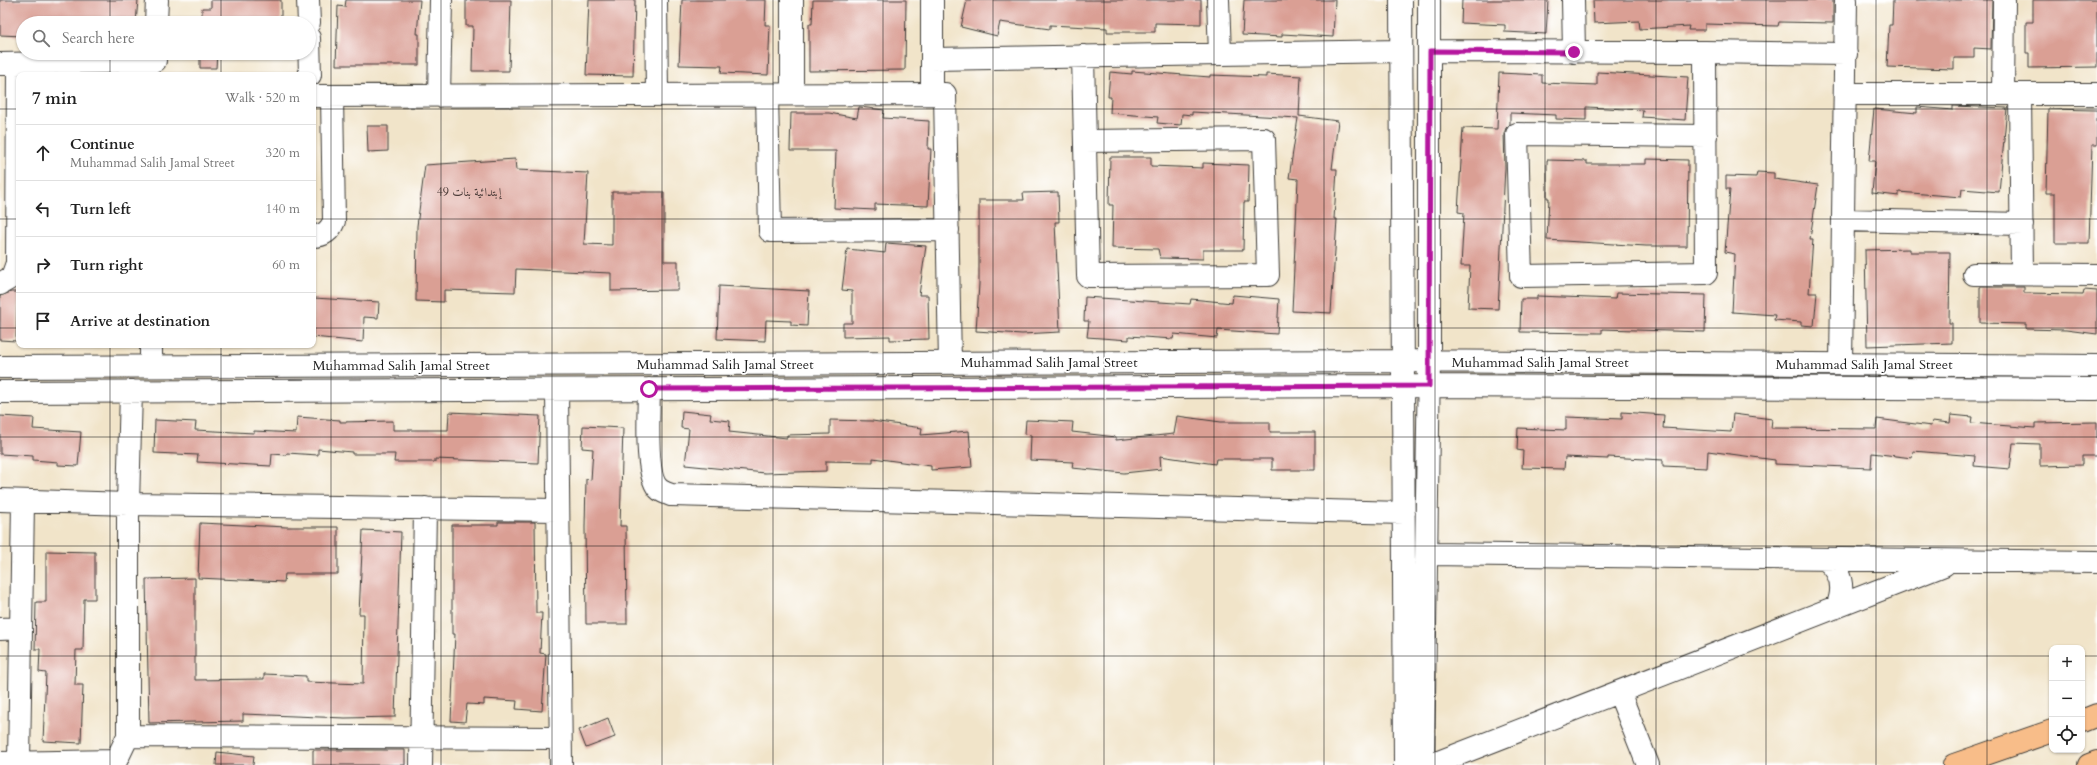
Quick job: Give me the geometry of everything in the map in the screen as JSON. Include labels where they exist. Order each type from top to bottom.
[{"type":"main road","points":[[2085,720],[2097,715]]},
{"type":"main road","points":[[1954,765],[2049,732]]},
{"type":"main road","points":[[2089,765],[2097,762]]},
{"type":"street","points":[[156,16],[157,0]]},
{"type":"street","points":[[308,0],[309,16]]},
{"type":"street","points":[[439,96],[441,0]]},
{"type":"street","points":[[656,0],[657,95]]},
{"type":"street","points":[[792,0],[792,94]]},
{"type":"street","points":[[932,0],[932,94]]},
{"type":"street","points":[[1218,0],[1220,54]]},
{"type":"street","points":[[1401,0],[1405,765]]},
{"type":"street","points":[[1423,765],[1429,386],[1429,0]]},
{"type":"street","points":[[1572,0],[1574,52]]},
{"type":"street","points":[[1841,364],[1846,0]]},
{"type":"street","points":[[2004,0],[2022,224],[2022,274]]},
{"type":"street","points":[[932,59],[1401,51]]},
{"type":"street","points":[[1430,51],[1846,54]]},
{"type":"street","points":[[1706,52],[1706,136],[1706,273],[1521,276],[1517,134],[1706,136]]},
{"type":"street","points":[[1083,56],[1088,276],[1268,275],[1264,139],[1085,141]]},
{"type":"street","points":[[310,60],[310,72]]},
{"type":"street","points":[[16,249],[8,149],[9,65],[155,63]]},
{"type":"street","points":[[316,235],[328,231],[334,221],[322,96],[945,94],[950,363]]},
{"type":"street","points":[[1845,94],[2097,94]]},
{"type":"street","points":[[767,95],[770,231],[948,230]]},
{"type":"street","points":[[1843,220],[2022,224]]},
{"type":"street","points":[[0,284],[12,277],[16,265]]},
{"type":"street","points":[[1974,274],[2097,275]]},
{"type":"street","name":"Muhammad Salih Jamal Street","points":[[0,367],[151,356],[950,363],[1429,361],[2097,366]]},
{"type":"street","name":"Muhammad Salih Jamal Street","points":[[0,392],[1403,386],[2097,388]]},
{"type":"street","points":[[649,389],[649,465],[653,481],[659,490],[671,495],[1404,513]]},
{"type":"street","points":[[557,390],[557,510],[561,765]]},
{"type":"street","points":[[22,501],[10,628],[10,763],[116,761],[128,736],[128,504],[131,391]]},
{"type":"street","points":[[0,500],[128,504],[557,510]]},
{"type":"street","points":[[421,765],[420,738],[425,508]]},
{"type":"street","points":[[1427,554],[2097,562]]},
{"type":"street","points":[[1825,559],[1840,576],[1842,592],[1837,606]]},
{"type":"street","points":[[1431,765],[1955,561]]},
{"type":"street","points":[[1619,692],[1648,765]]},
{"type":"street","points":[[128,736],[560,738]]},
{"type":"building","points":[[0,0],[138,0],[137,16],[16,16],[16,36],[0,35]]},
{"type":"building","points":[[211,0],[281,0],[281,16],[202,16],[202,8],[211,8]]},
{"type":"building","points":[[346,0],[420,0],[417,34],[419,34],[419,65],[336,65],[338,6],[345,7]]},
{"type":"building","points":[[466,0],[511,0],[509,71],[472,71],[473,26],[466,26]]},
{"type":"building","points":[[589,0],[635,0],[633,76],[586,75]]},
{"type":"building","points":[[682,0],[766,0],[765,25],[770,25],[768,75],[721,73],[722,66],[679,65]]},
{"type":"building","points":[[813,0],[906,0],[905,70],[809,71],[809,24],[812,24]]},
{"type":"building","points":[[967,0],[1201,0],[1201,24],[1155,23],[1155,32],[1107,32],[1107,28],[1050,25],[1050,29],[1000,22],[997,36],[961,27]]},
{"type":"building","points":[[1244,0],[1335,0],[1333,37],[1282,34],[1282,37],[1242,35]]},
{"type":"building","points":[[1462,0],[1548,0],[1546,34],[1505,32],[1505,25],[1461,23]]},
{"type":"building","points":[[1593,0],[1833,0],[1833,23],[1779,22],[1778,26],[1705,24],[1705,30],[1688,30],[1689,26],[1640,29],[1639,21],[1594,23]]},
{"type":"building","points":[[1893,0],[1992,0],[1991,49],[1974,48],[1974,58],[1954,58],[1954,69],[1887,67],[1889,25],[1892,25]]},
{"type":"building","points":[[2033,0],[2097,0],[2097,67],[2029,68],[2029,53],[2026,53],[2026,22],[2033,22]]},
{"type":"building","points":[[200,60],[217,60],[216,68],[200,68]]},
{"type":"building","points":[[1132,71],[1210,77],[1210,75],[1266,77],[1266,74],[1301,76],[1299,116],[1338,121],[1332,169],[1337,169],[1334,219],[1337,219],[1331,313],[1292,311],[1298,179],[1289,178],[1298,118],[1192,112],[1192,115],[1182,114],[1181,125],[1157,123],[1158,117],[1110,113],[1111,97],[1108,97],[1110,72],[1132,74]]},
{"type":"building","points":[[1597,72],[1688,77],[1685,120],[1642,117],[1643,110],[1586,107],[1586,120],[1556,119],[1556,115],[1510,113],[1510,124],[1506,128],[1504,134],[1505,167],[1498,309],[1468,308],[1470,266],[1461,266],[1464,213],[1458,212],[1463,128],[1497,129],[1499,73],[1542,75],[1542,83],[1597,85]]},
{"type":"building","points":[[1953,106],[2007,108],[1999,192],[1962,189],[1961,197],[1899,192],[1899,196],[1872,193],[1875,161],[1869,161],[1874,109],[1917,113],[1917,107],[1953,110]]},
{"type":"building","points":[[859,107],[884,110],[883,118],[929,121],[928,149],[931,149],[928,206],[875,204],[875,210],[834,208],[836,151],[790,151],[791,113],[829,113],[857,118]]},
{"type":"building","points":[[2048,109],[2097,110],[2097,145],[2092,145],[2089,243],[2055,243],[2055,193],[2046,193]]},
{"type":"building","points":[[367,126],[388,126],[388,151],[368,152]]},
{"type":"building","points":[[1110,157],[1151,157],[1151,166],[1203,168],[1203,163],[1249,165],[1248,202],[1244,202],[1243,250],[1203,250],[1203,259],[1160,258],[1158,249],[1112,248],[1113,205],[1109,205]]},
{"type":"building","points":[[515,159],[516,170],[588,173],[584,244],[612,245],[612,192],[664,192],[664,261],[678,261],[678,290],[611,291],[611,273],[516,269],[515,292],[444,290],[444,302],[416,301],[417,226],[425,165]]},
{"type":"building","points":[[1646,159],[1688,160],[1687,246],[1646,246],[1547,240],[1549,198],[1547,198],[1547,160],[1587,161],[1587,164],[1646,164]]},
{"type":"building","points":[[1757,172],[1774,173],[1774,179],[1818,185],[1810,239],[1813,239],[1809,293],[1817,293],[1814,326],[1801,325],[1801,322],[1774,320],[1775,315],[1732,312],[1735,254],[1725,252],[1730,189],[1726,189],[1726,176],[1756,177]]},
{"type":"building","points":[[1058,192],[1059,222],[1055,222],[1060,332],[1022,334],[976,331],[979,284],[979,200],[1024,200],[1023,193]]},
{"type":"building","points":[[886,243],[926,246],[919,295],[928,295],[929,339],[890,340],[890,336],[843,337],[843,323],[852,323],[852,291],[842,290],[847,249],[885,253]]},
{"type":"building","points":[[1910,249],[1910,252],[1950,252],[1949,323],[1952,323],[1952,343],[1867,346],[1865,250]]},
{"type":"building","points":[[719,286],[809,291],[807,326],[791,325],[791,321],[766,320],[765,341],[717,339]]},
{"type":"building","points":[[1980,287],[2024,287],[2024,293],[2083,294],[2084,290],[2097,291],[2097,334],[2066,330],[2026,329],[2026,324],[1980,323]]},
{"type":"building","points":[[11,292],[16,292],[16,341],[0,340],[0,296]]},
{"type":"building","points":[[1616,293],[1706,295],[1705,332],[1602,329],[1602,333],[1520,332],[1521,299],[1537,299],[1537,296],[1615,299]]},
{"type":"building","points":[[1233,295],[1279,299],[1277,334],[1218,330],[1217,338],[1174,334],[1173,339],[1129,336],[1129,340],[1087,337],[1089,321],[1084,321],[1085,297],[1190,304],[1191,299],[1232,303]]},
{"type":"building","points":[[316,298],[379,302],[378,318],[364,317],[363,342],[316,337]]},
{"type":"building","points":[[682,411],[711,414],[710,419],[730,421],[729,432],[787,438],[787,435],[830,434],[830,420],[872,421],[922,428],[921,435],[969,431],[972,467],[931,470],[931,466],[873,458],[873,462],[826,461],[826,471],[765,473],[685,465],[689,429],[681,428]]},
{"type":"building","points":[[449,412],[540,416],[538,463],[435,459],[435,462],[394,462],[395,454],[352,454],[352,452],[318,449],[318,455],[287,453],[286,455],[272,454],[271,466],[197,462],[198,455],[154,453],[155,420],[196,422],[195,430],[254,433],[254,431],[296,433],[297,417],[340,420],[340,422],[393,421],[393,430],[448,430]]},
{"type":"building","points":[[1622,412],[1664,415],[1663,428],[1731,432],[1733,414],[1772,419],[1771,428],[1876,429],[1877,419],[1931,426],[1932,421],[1950,423],[1951,415],[1972,417],[1971,423],[2035,428],[2035,423],[2097,422],[2097,456],[2082,456],[2082,465],[2040,466],[2040,444],[2013,443],[2010,469],[1974,466],[1975,456],[1913,451],[1912,458],[1872,453],[1871,468],[1775,464],[1775,460],[1708,451],[1707,468],[1663,466],[1663,460],[1608,457],[1608,459],[1565,457],[1564,469],[1522,468],[1523,451],[1517,450],[1518,428],[1566,430],[1566,417],[1622,419]]},
{"type":"building","points":[[0,416],[34,418],[33,429],[81,432],[78,466],[58,465],[58,462],[33,460],[33,456],[0,454]]},
{"type":"building","points":[[1177,416],[1221,422],[1270,422],[1270,432],[1315,432],[1315,470],[1272,470],[1272,459],[1216,459],[1215,464],[1160,456],[1161,469],[1124,473],[1072,468],[1073,462],[1030,460],[1031,435],[1025,434],[1026,420],[1073,422],[1072,432],[1116,437],[1116,440],[1174,434]]},
{"type":"building","points":[[583,426],[623,428],[620,526],[626,526],[627,624],[586,624],[586,479],[591,480],[593,449],[582,448]]},
{"type":"building","points":[[498,522],[535,522],[536,613],[542,613],[540,653],[546,654],[542,711],[516,709],[517,701],[484,699],[484,705],[467,704],[465,722],[451,721],[455,634],[452,634],[452,525],[498,525]]},
{"type":"building","points":[[200,523],[287,527],[338,527],[338,574],[285,574],[284,582],[198,578]]},
{"type":"building","points":[[363,530],[401,532],[395,717],[345,718],[243,714],[243,721],[149,723],[146,579],[195,578],[195,680],[264,679],[264,674],[306,676],[306,682],[363,684],[364,614],[359,614]]},
{"type":"building","points":[[46,551],[95,552],[95,599],[84,599],[83,650],[76,650],[75,685],[83,685],[81,743],[43,741],[46,673],[39,672],[40,649],[35,649],[36,602],[46,602]]},
{"type":"building","points":[[608,718],[615,737],[586,748],[579,730]]},
{"type":"building","points":[[313,750],[405,750],[405,765],[313,765]]},
{"type":"building","points":[[217,752],[254,756],[253,765],[216,765]]},
{"type":"route","points":[[649,389],[1429,386],[1430,51],[1574,52]]}]
